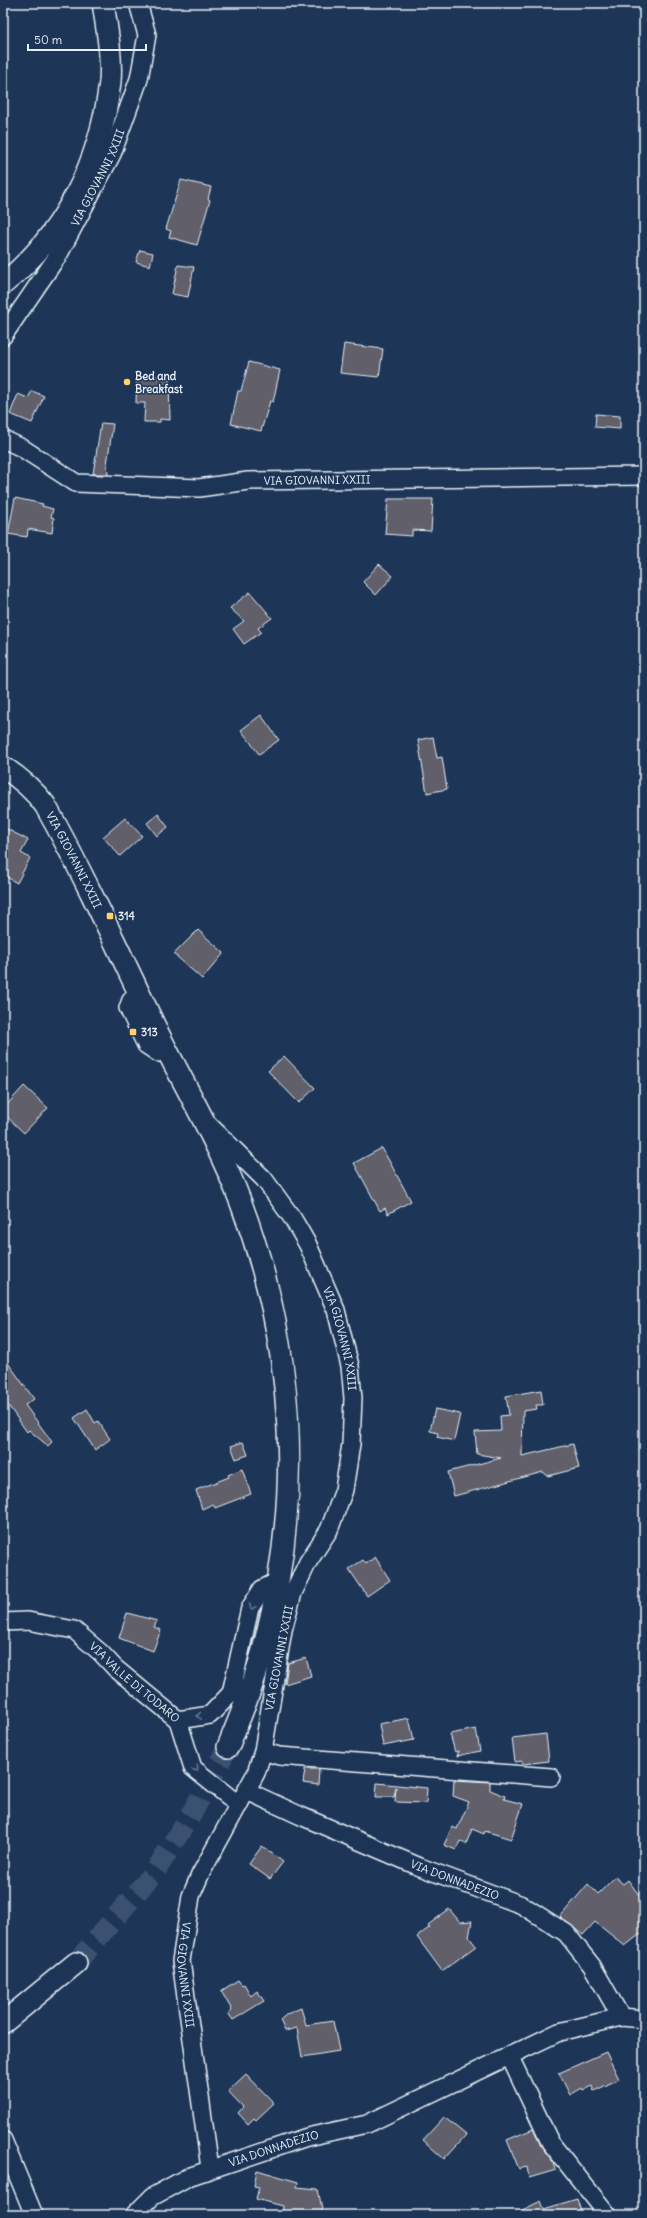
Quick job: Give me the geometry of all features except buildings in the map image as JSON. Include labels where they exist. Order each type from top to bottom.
[{"type":"main road","name":"VIA GIOVANNI XXIII","points":[[3,284],[19,272],[45,244],[71,206],[88,174],[100,136],[110,81],[110,50],[103,3]]},
{"type":"main road","name":"VIA GIOVANNI XXIII","points":[[3,767],[20,777],[34,790],[45,805],[141,994],[166,1049],[201,1117],[240,1201],[263,1270],[287,1395],[290,1441],[288,1501],[278,1581],[266,1638],[249,1694],[228,1748]]},
{"type":"main road","points":[[3,2023],[76,1963]]},
{"type":"street","name":"VIA GIOVANNI XXIII","points":[[3,336],[59,254],[112,154],[139,79],[147,35],[138,3]]},
{"type":"street","name":"VIA GIOVANNI XXIII","points":[[3,439],[22,448],[76,483],[199,488],[248,481],[644,476]]},
{"type":"street","name":"VIA GIOVANNI XXIII","points":[[201,1117],[264,1179],[293,1219],[308,1245],[336,1310],[350,1366],[353,1416],[344,1490],[329,1530],[308,1562],[293,1593],[283,1630],[263,1750],[243,1798],[200,1874],[191,1896],[181,1961],[210,2168]]},
{"type":"street","name":"VIA VALLE DI TODARO","points":[[3,1622],[28,1621],[74,1630],[101,1653],[115,1668],[178,1720],[210,1715],[231,1693],[250,1608],[262,1589],[278,1581]]},
{"type":"street","name":"VIA DONNADEZIO","points":[[178,1720],[193,1768],[243,1798],[301,1816],[413,1864],[522,1905],[566,1933],[592,1966],[621,2017]]},
{"type":"street","points":[[263,1750],[279,1756],[551,1777]]},
{"type":"street","name":"VIA DONNADEZIO","points":[[134,2215],[152,2197],[164,2188],[210,2168],[307,2137],[367,2124],[559,2032],[621,2017],[644,2019]]},
{"type":"street","points":[[509,2055],[550,2142],[608,2215]]},
{"type":"street","points":[[3,2140],[34,2215]]},
{"type":"tunnel","points":[[76,1963],[156,1870],[193,1811],[228,1747]]},
{"type":"place","name":"Bed and Breakfast","points":[[127,382]]},
{"type":"place","name":"314","points":[[110,916]]},
{"type":"place","name":"313","points":[[133,1032]]}]
